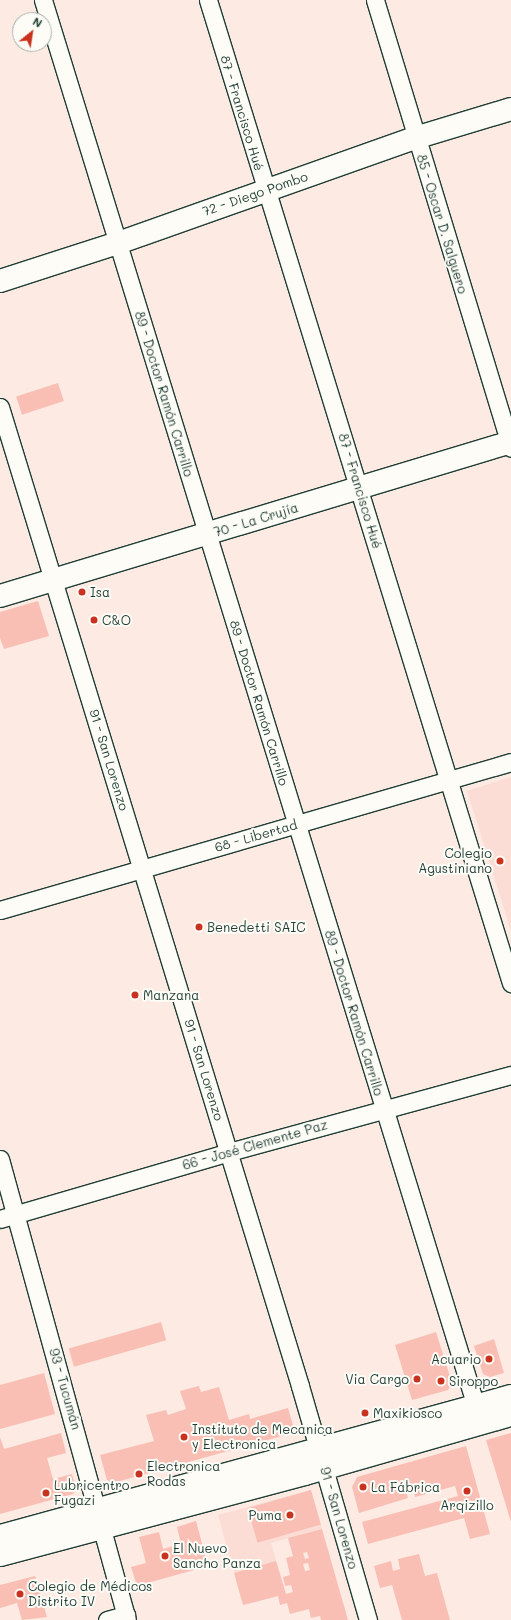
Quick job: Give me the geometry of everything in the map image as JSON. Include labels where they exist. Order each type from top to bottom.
[{"type":"street","name":"89 - Doctor Ramón Carrillo","points":[[43,0],[476,1406]]},
{"type":"street","name":"87 - Francisco Hué","points":[[208,0],[511,983]]},
{"type":"street","name":"85 - Oscar D. Salguero","points":[[375,0],[415,138],[510,444]]},
{"type":"street","name":"72 - Diego Pombo","points":[[0,281],[118,243],[415,138],[511,109]]},
{"type":"street","name":"91 - San Lorenzo","points":[[0,407],[229,1152],[322,1459],[368,1620]]},
{"type":"street","name":"70 - La Crujía","points":[[0,596],[510,444]]},
{"type":"street","name":"68 - Libertad","points":[[0,910],[296,824],[448,782],[511,762]]},
{"type":"street","name":"66 - José Clemente Paz","points":[[0,1219],[229,1152],[511,1074]]},
{"type":"street","name":"93 - Tucumán","points":[[0,1159],[101,1520],[126,1617]]},
{"type":"street","points":[[322,1459],[476,1406],[511,1396]]},
{"type":"street","points":[[0,1555],[101,1520],[322,1459],[511,1415]]},
{"type":"street","points":[[0,1536],[101,1520]]},
{"type":"street","points":[[107,1620],[126,1617]]},
{"type":"shaded area","name":"Colegio Agustiniano","points":[[511,777],[511,931],[467,791]]},
{"type":"shaded area","points":[[311,1490],[322,1529],[271,1543],[286,1594],[243,1605],[218,1515]]},
{"type":"building","points":[[58,383],[64,401],[22,415],[16,397]]},
{"type":"building","points":[[38,601],[49,636],[4,649],[0,638],[0,612]]},
{"type":"building","points":[[161,1322],[166,1340],[74,1367],[69,1348]]},
{"type":"building","points":[[436,1332],[452,1383],[448,1390],[412,1400],[395,1345]]},
{"type":"building","name":"Acuario","points":[[494,1339],[504,1373],[490,1377],[483,1374],[474,1346]]},
{"type":"building","points":[[44,1373],[55,1414],[0,1429],[0,1385]]},
{"type":"building","points":[[199,1386],[201,1392],[219,1387],[229,1420],[249,1414],[250,1419],[288,1408],[293,1425],[289,1434],[113,1483],[107,1480],[100,1455],[154,1441],[146,1415],[166,1410],[168,1415],[186,1409],[180,1391]]},
{"type":"building","points":[[61,1433],[66,1453],[47,1458],[53,1479],[72,1474],[76,1489],[73,1494],[0,1514],[0,1437],[4,1449]]},
{"type":"building","points":[[511,1433],[511,1522],[486,1440]]},
{"type":"building","points":[[466,1446],[490,1534],[470,1539],[464,1518],[368,1544],[362,1522],[458,1496],[455,1486],[415,1497],[412,1485],[405,1487],[408,1498],[359,1513],[352,1487],[357,1477]]},
{"type":"building","points":[[311,1490],[321,1525],[257,1543],[248,1508]]},
{"type":"building","name":"El Nuevo Sancho Panza","points":[[196,1521],[208,1566],[137,1586],[131,1567],[146,1563],[139,1537],[159,1532],[163,1549],[181,1544],[177,1527]]},
{"type":"building","points":[[322,1529],[348,1620],[321,1620],[320,1616],[311,1618],[309,1609],[290,1614],[287,1603],[280,1605],[278,1596],[243,1605],[234,1573],[276,1561],[286,1594],[293,1592],[291,1585],[285,1586],[283,1577],[290,1575],[286,1558],[293,1556],[288,1538]],"holes":[[[307,1552],[309,1558],[305,1559],[303,1553]],[[308,1563],[310,1570],[305,1571],[303,1564]]]},
{"type":"building","points":[[419,1554],[425,1576],[437,1573],[450,1620],[402,1620],[392,1585],[380,1588],[374,1566],[391,1561],[393,1571],[400,1569],[398,1559]]},
{"type":"building","name":"Colegio de Médicos Distrito IV","points":[[35,1576],[47,1617],[22,1620],[17,1603],[0,1608],[0,1585]]},
{"type":"place","name":"Isa","points":[[82,592]]},
{"type":"place","name":"C&O","points":[[94,620]]},
{"type":"place","name":"Colegio Agustiniano","points":[[500,861]]},
{"type":"place","name":"Benedetti SAIC","points":[[199,927]]},
{"type":"place","name":"Manzana","points":[[135,995]]},
{"type":"place","name":"Acuario","points":[[489,1359]]},
{"type":"place","name":"Via Cargo","points":[[417,1379]]},
{"type":"place","name":"Siroppo","points":[[441,1381]]},
{"type":"place","name":"Maxikiosco","points":[[365,1413]]},
{"type":"place","name":"Instituto de Mecanica y Electronica","points":[[184,1437]]},
{"type":"place","name":"Electronica Rodas","points":[[139,1474]]},
{"type":"place","name":"La Fábrica","points":[[363,1487]]},
{"type":"place","name":"Arqizillo","points":[[467,1491]]},
{"type":"place","name":"Lubricentro Fugazi","points":[[46,1493]]},
{"type":"place","name":"Puma","points":[[290,1515]]},
{"type":"place","name":"El Nuevo Sancho Panza","points":[[165,1556]]},
{"type":"place","name":"Colegio de Médicos Distrito IV","points":[[20,1594]]}]
